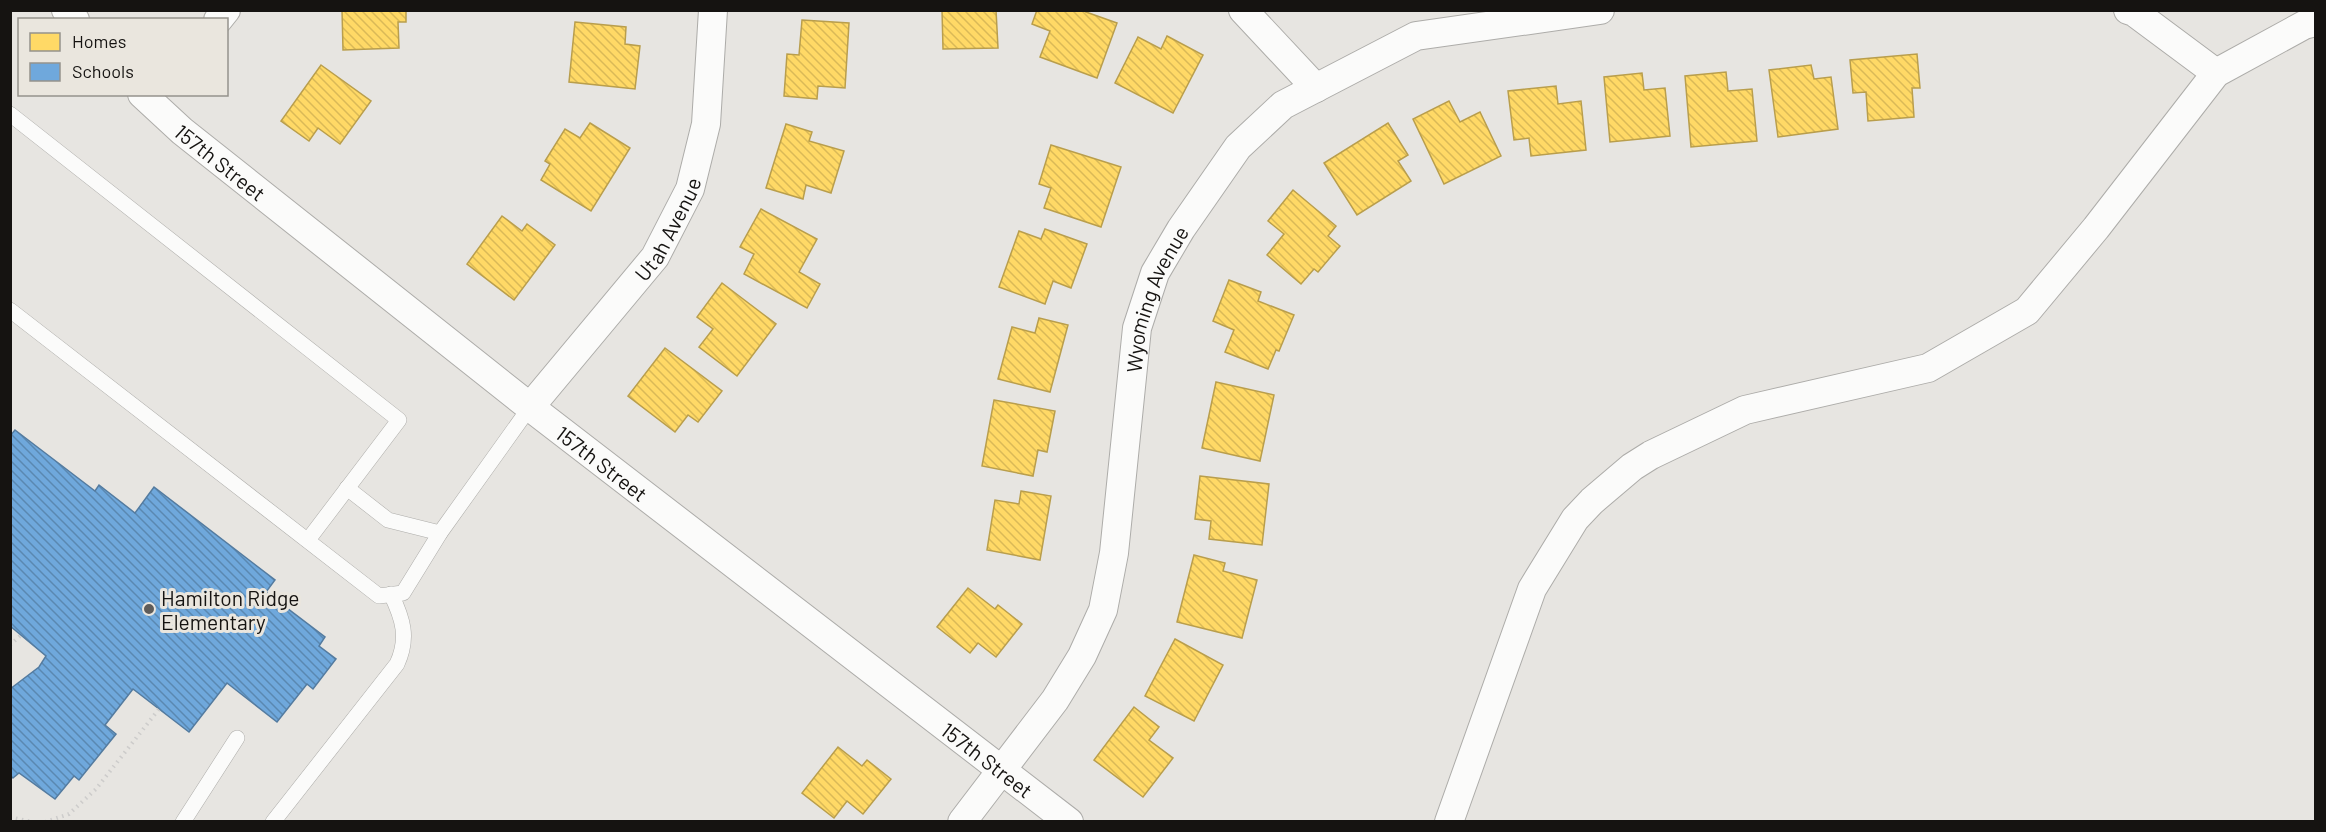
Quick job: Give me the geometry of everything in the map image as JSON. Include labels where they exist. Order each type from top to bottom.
[{"type":"street","name":"Utah Avenue","points":[[530,407],[655,257],[690,189],[705,124],[713,10]]},
{"type":"street","points":[[1243,10],[1316,88]]},
{"type":"street","name":"Wyoming Avenue","points":[[962,822],[1055,700],[1082,656],[1103,610],[1114,553],[1137,328],[1155,273],[1180,229],[1238,147],[1283,105],[1416,36],[1600,10]]},
{"type":"street","points":[[2128,10],[2134,12],[2216,73]]},
{"type":"street","points":[[1449,822],[1532,589],[1575,519],[1592,501],[1632,467],[1651,455],[1745,410],[1928,368],[2027,311],[2096,228],[2216,73],[2304,26],[2316,22]]},
{"type":"street","name":"157th Street","points":[[147,96],[182,131],[530,407],[1069,822]]},
{"type":"lane","points":[[10,114],[399,420],[308,540]]},
{"type":"lane","points":[[10,309],[379,596],[403,593],[440,533],[530,407]]},
{"type":"lane","points":[[347,488],[388,520],[440,533]]},
{"type":"lane","points":[[273,822],[397,664],[404,646],[405,632],[391,594]]},
{"type":"lane","points":[[183,822],[237,738]]},
{"type":"path","points":[[10,645],[21,635]]},
{"type":"path","points":[[45,822],[69,814],[96,789],[159,709]]},
{"type":"path","points":[[10,818],[32,822]]},
{"type":"building: Homes","points":[[342,10],[406,10],[406,22],[398,22],[399,48],[343,50]]},
{"type":"building: Homes","points":[[942,10],[996,10],[998,48],[943,49]]},
{"type":"building: Homes","points":[[1037,10],[1087,10],[1086,12],[1117,23],[1097,78],[1040,57],[1050,31],[1032,24]]},
{"type":"building: Homes","points":[[802,20],[849,23],[845,88],[818,86],[817,99],[784,96],[787,54],[799,55]]},
{"type":"building: Homes","points":[[575,22],[626,27],[625,44],[640,46],[635,89],[569,82]]},
{"type":"building: Homes","points":[[1167,36],[1203,55],[1173,113],[1115,83],[1138,37],[1161,49]]},
{"type":"building: Homes","points":[[1917,54],[1920,88],[1912,88],[1914,117],[1868,121],[1866,92],[1853,93],[1850,60]]},
{"type":"building: Homes","points":[[321,65],[371,101],[340,144],[318,128],[309,141],[281,121]]},
{"type":"building: Homes","points":[[1811,65],[1814,79],[1831,77],[1838,129],[1778,137],[1769,70]]},
{"type":"building: Homes","points":[[1726,72],[1728,91],[1752,89],[1757,141],[1691,147],[1685,76]]},
{"type":"building: Homes","points":[[1642,73],[1644,90],[1665,88],[1670,136],[1610,142],[1604,77]]},
{"type":"building: Homes","points":[[1556,86],[1558,104],[1581,101],[1586,150],[1531,156],[1529,138],[1514,140],[1508,91]]},
{"type":"building: Homes","points":[[1449,101],[1460,122],[1480,112],[1501,156],[1444,184],[1413,119]]},
{"type":"building: Homes","points":[[590,123],[630,148],[591,211],[541,180],[550,164],[545,161],[565,129],[580,138]]},
{"type":"building: Homes","points":[[1388,123],[1408,155],[1398,161],[1411,181],[1357,215],[1324,163]]},
{"type":"building: Homes","points":[[786,124],[812,132],[809,141],[844,151],[831,193],[806,185],[803,199],[766,188]]},
{"type":"building: Homes","points":[[1051,145],[1121,167],[1101,227],[1044,208],[1051,188],[1039,184]]},
{"type":"building: Homes","points":[[1293,190],[1336,226],[1328,236],[1340,246],[1318,272],[1314,269],[1301,284],[1267,255],[1284,234],[1268,221]]},
{"type":"building: Homes","points":[[761,209],[817,239],[799,272],[820,284],[807,308],[744,274],[754,254],[740,247]]},
{"type":"building: Homes","points":[[502,216],[522,231],[527,224],[555,245],[514,300],[467,264]]},
{"type":"building: Homes","points":[[1045,229],[1087,244],[1071,288],[1053,281],[1045,304],[999,287],[1019,231],[1041,239]]},
{"type":"building: Homes","points":[[1229,280],[1261,292],[1258,301],[1294,315],[1279,351],[1276,350],[1268,369],[1225,352],[1234,330],[1213,321]]},
{"type":"building: Homes","points":[[722,283],[776,324],[737,376],[699,347],[713,329],[697,317]]},
{"type":"building: Homes","points":[[1039,318],[1068,325],[1050,392],[998,379],[1012,327],[1035,333]]},
{"type":"building: Homes","points":[[665,348],[722,391],[698,422],[688,415],[675,432],[628,396]]},
{"type":"building: Homes","points":[[1216,382],[1274,395],[1260,461],[1202,448]]},
{"type":"building: Homes","points":[[994,400],[1055,411],[1047,452],[1038,450],[1033,476],[982,466]]},
{"type":"building: Homes","points":[[1200,476],[1269,484],[1262,545],[1209,539],[1211,521],[1195,519]]},
{"type":"building: Homes","points":[[1021,491],[1051,496],[1040,560],[987,550],[995,500],[1019,504]]},
{"type":"building: Homes","points":[[1194,555],[1225,563],[1223,571],[1257,580],[1242,638],[1177,622]]},
{"type":"building: Homes","points":[[968,588],[995,609],[998,605],[1022,624],[996,657],[978,643],[970,653],[937,627]]},
{"type":"building: Homes","points":[[1175,639],[1223,665],[1194,721],[1145,696]]},
{"type":"building: Homes","points":[[1134,707],[1159,727],[1149,740],[1173,758],[1143,797],[1094,760]]},
{"type":"building: Homes","points":[[838,747],[862,766],[867,760],[891,779],[863,814],[847,801],[834,818],[802,793]]},
{"type":"building: Schools","name":"Hamilton Ridge Elementary","points":[[15,430],[95,491],[99,485],[135,513],[154,487],[275,580],[266,592],[325,637],[319,646],[336,659],[313,689],[307,684],[277,722],[227,683],[189,732],[133,689],[105,725],[116,734],[79,780],[74,776],[55,799],[19,773],[13,778],[10,777],[10,689],[39,667],[46,656],[10,626],[10,436]]},
{"type":"place","name":"Hamilton Ridge Elementary","points":[[149,609]]}]
